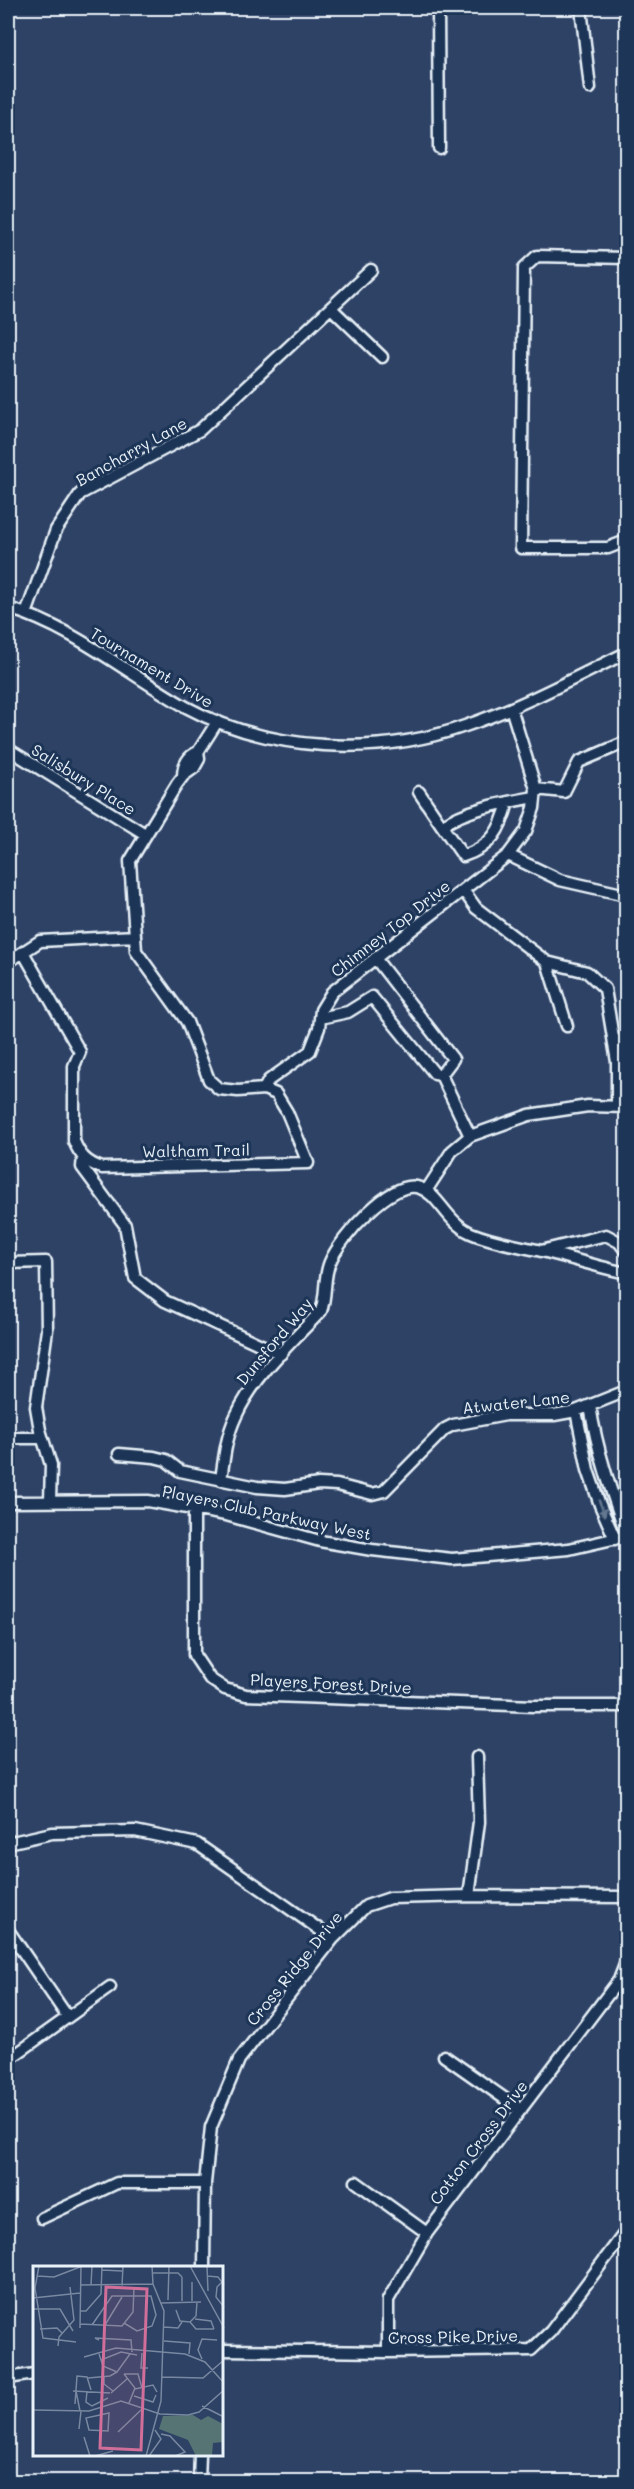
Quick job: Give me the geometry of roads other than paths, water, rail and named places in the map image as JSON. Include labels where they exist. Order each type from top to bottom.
[{"type":"street","points":[[438,8],[439,148]]},
{"type":"street","points":[[581,8],[590,88]]},
{"type":"street","points":[[627,258],[537,256],[524,268],[521,548],[608,548],[627,541]]},
{"type":"street","name":"Bancharry Lane","points":[[26,614],[56,530],[80,494],[200,430],[371,270]]},
{"type":"street","points":[[331,308],[382,357]]},
{"type":"street","name":"Tournament Drive","points":[[8,608],[26,614],[77,640],[185,706],[217,722],[266,737],[320,744],[372,744],[430,736],[464,727],[511,708],[627,653]]},
{"type":"street","points":[[511,708],[536,793]]},
{"type":"street","points":[[217,722],[198,752],[199,759],[194,768],[183,776],[130,861],[136,951],[187,1022],[208,1080],[219,1089],[238,1091],[264,1089]]},
{"type":"street","points":[[442,826],[450,820],[536,793],[564,792],[579,762],[627,742]]},
{"type":"street","name":"Salisbury Place","points":[[8,749],[145,834]]},
{"type":"street","points":[[419,792],[463,856],[472,853],[492,839],[502,825],[508,802]]},
{"type":"street","name":"Chimney Top Drive","points":[[264,1089],[269,1080],[310,1052],[319,1028],[321,1010],[332,992],[508,855],[526,831],[536,793]]},
{"type":"street","points":[[508,855],[560,880],[627,895]]},
{"type":"street","points":[[463,890],[476,908],[547,962],[587,972],[605,989],[622,1106],[588,1106],[528,1115],[470,1136],[452,1151],[426,1191],[451,1220],[468,1232],[495,1242],[627,1273]]},
{"type":"street","points":[[8,962],[40,941],[135,936]]},
{"type":"street","points":[[23,952],[80,1052],[74,1066],[74,1141],[85,1159],[82,1167],[125,1225],[135,1278],[165,1301],[281,1354]]},
{"type":"street","points":[[375,958],[453,1059],[441,1075]]},
{"type":"street","points":[[547,962],[567,1026]]},
{"type":"street","points":[[320,1018],[348,1012],[372,997],[435,1074],[441,1075]]},
{"type":"street","points":[[614,1041],[627,1040]]},
{"type":"street","points":[[441,1075],[470,1136]]},
{"type":"street","name":"Waltham Trail","points":[[85,1159],[102,1168],[308,1163],[287,1112],[276,1094],[264,1089]]},
{"type":"street","name":"Dunsford Way","points":[[220,1480],[224,1453],[235,1417],[251,1389],[321,1311],[326,1300],[326,1275],[331,1260],[379,1201],[401,1187],[414,1186],[426,1191]]},
{"type":"street","points":[[540,1251],[606,1235],[619,1242],[627,1251]]},
{"type":"street","points":[[8,1263],[45,1262],[47,1330],[36,1407],[52,1474],[50,1501]]},
{"type":"street","name":"Atwater Lane","points":[[119,1454],[154,1457],[165,1460],[180,1471],[257,1487],[285,1489],[319,1484],[337,1485],[372,1494],[384,1491],[445,1429],[453,1425],[506,1415],[554,1415],[576,1411],[627,1391]]},
{"type":"street","points":[[590,1406],[606,1479],[627,1534]]},
{"type":"street","points":[[576,1411],[593,1484],[615,1539]]},
{"type":"street","points":[[8,1438],[42,1438]]},
{"type":"street","points":[[585,1456],[599,1452]]},
{"type":"street","points":[[593,1484],[606,1479]]},
{"type":"street","name":"Players Club Parkway West","points":[[8,1502],[148,1501],[226,1515],[320,1541],[372,1551],[452,1559],[569,1549],[615,1539],[627,1534]]},
{"type":"street","name":"Players Forest Drive","points":[[194,1511],[194,1655],[210,1679],[225,1689],[246,1695],[534,1706],[627,1706]]},
{"type":"street","points":[[469,1896],[479,1822],[477,1757]]},
{"type":"street","points":[[8,1843],[52,1833],[135,1831],[197,1844],[333,1939]]},
{"type":"street","name":"Cross Ridge Drive","points":[[204,2266],[205,2183],[211,2127],[239,2060],[333,1939],[366,1906],[390,1899],[469,1896],[627,1897]]},
{"type":"street","points":[[8,1930],[67,2016]]},
{"type":"street","name":"Cotton Cross Drive","points":[[388,2352],[388,2300],[427,2233],[619,1980],[627,1962]]},
{"type":"street","points":[[8,2060],[110,1987]]},
{"type":"street","points":[[444,2056],[521,2110]]},
{"type":"street","points":[[356,2182],[427,2233]]},
{"type":"street","points":[[42,2217],[117,2183],[205,2183]]},
{"type":"street","name":"Cross Pike Drive","points":[[224,2350],[388,2352],[531,2350],[551,2331],[627,2231]]},
{"type":"street","points":[[8,2378],[33,2374]]},
{"type":"street","points":[[199,2481],[200,2456]]}]
